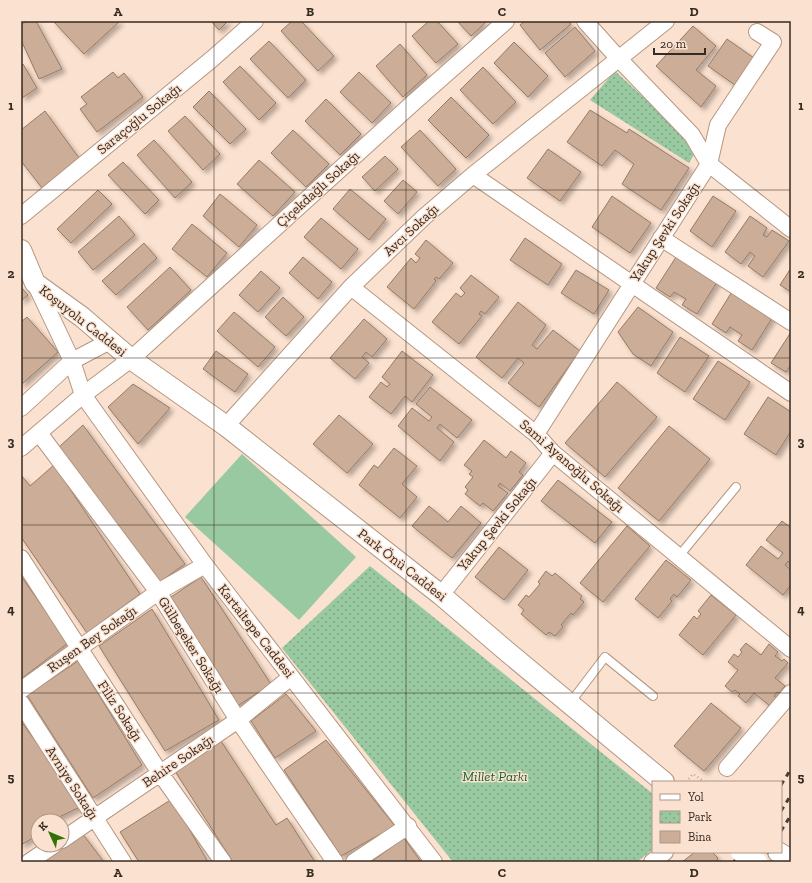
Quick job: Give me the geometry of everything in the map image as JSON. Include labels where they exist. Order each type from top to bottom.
[{"type":"street","name":"Saraçoğlu Sokağı","points":[[21,216],[212,59],[255,21]]},
{"type":"street","name":"Çiçekdağlı Sokağı","points":[[21,448],[83,395],[131,359],[506,21]]},
{"type":"street","points":[[585,21],[619,59],[692,135],[709,164],[791,229]]},
{"type":"street","name":"Avcı Sokağı","points":[[226,426],[351,287],[424,217],[473,175],[666,21]]},
{"type":"street","name":"Yakup Şevki Sokağı","points":[[536,434],[709,164],[718,125],[773,42],[757,32]]},
{"type":"street","points":[[473,175],[791,393]]},
{"type":"street","points":[[661,238],[791,322]]},
{"type":"street","name":"Koşuyolu Caddesi","points":[[21,250],[72,361],[83,395]]},
{"type":"street","name":"Koşuyolu Caddesi","points":[[35,283],[82,317],[131,359]]},
{"type":"street","name":"Sami Ayanoğlu Sokağı","points":[[351,287],[536,434],[553,453],[791,649]]},
{"type":"street","points":[[21,408],[72,361],[110,341]]},
{"type":"street","name":"Park Önü Caddesi","points":[[131,359],[226,426],[441,595],[663,781]]},
{"type":"street","name":"Kartaltepe Caddesi","points":[[83,395],[205,565],[408,826],[434,862]]},
{"type":"street","name":"Gülbeşeker Sokağı","points":[[39,433],[158,592],[238,720],[335,862]]},
{"type":"street","name":"Yakup Şevki Sokağı","points":[[441,595],[553,453]]},
{"type":"street","name":"Filiz Sokağı","points":[[21,558],[160,773],[223,862]]},
{"type":"street","name":"Ruşen Bey Sokağı","points":[[21,690],[158,592],[205,565]]},
{"type":"street","name":"Behire Sokağı","points":[[70,834],[238,720],[291,677]]},
{"type":"street","points":[[727,768],[791,693]]},
{"type":"street","name":"Avniye Sokağı","points":[[21,704],[123,862]]},
{"type":"street","points":[[354,862],[408,826]]},
{"type":"street","points":[[29,862],[42,853]]},
{"type":"street","points":[[652,862],[664,853]]},
{"type":"street","points":[[743,853],[757,862]]},
{"type":"street","points":[[780,853],[791,860]]},
{"type":"lane","points":[[678,556],[736,487]]},
{"type":"lane","points":[[570,704],[605,657],[653,696]]},
{"type":"path","points":[[687,781],[693,774],[704,781]]},
{"type":"green space","points":[[615,71],[698,148],[689,163],[590,100]]},
{"type":"green space","points":[[242,454],[356,557],[299,620],[185,517]]},
{"type":"green space","name":"Millet Parkı","points":[[370,566],[652,793],[652,850],[637,862],[453,862],[282,648]]},
{"type":"building","points":[[28,21],[36,21],[62,69],[39,79],[21,40],[21,24]]},
{"type":"building","points":[[53,21],[120,21],[84,54]]},
{"type":"building","points":[[211,21],[228,21],[219,30]]},
{"type":"building","points":[[292,21],[301,21],[334,56],[318,71],[281,31]]},
{"type":"building","points":[[429,21],[437,21],[458,44],[436,63],[412,36]]},
{"type":"building","points":[[457,21],[487,21],[471,36]]},
{"type":"building","points":[[525,21],[568,21],[571,24],[540,50],[520,25]]},
{"type":"building","points":[[693,26],[716,46],[696,70],[716,86],[701,107],[656,66]]},
{"type":"building","points":[[575,27],[595,51],[565,77],[545,53]]},
{"type":"building","points":[[727,39],[754,58],[735,85],[708,66]]},
{"type":"building","points":[[269,41],[306,80],[288,98],[250,59]]},
{"type":"building","points":[[514,42],[548,76],[528,97],[494,63]]},
{"type":"building","points":[[400,44],[427,75],[403,97],[376,66]]},
{"type":"building","points":[[23,64],[37,88],[22,98],[21,65]]},
{"type":"building","points":[[240,66],[276,103],[259,120],[223,82]]},
{"type":"building","points":[[483,67],[516,102],[493,124],[460,90]]},
{"type":"building","points":[[113,72],[118,78],[124,73],[143,97],[97,132],[80,109],[87,104],[81,97]]},
{"type":"building","points":[[359,72],[391,103],[372,123],[340,92]]},
{"type":"building","points":[[209,91],[246,129],[230,144],[193,107]]},
{"type":"building","points":[[451,97],[489,135],[466,158],[428,120]]},
{"type":"building","points":[[326,99],[361,134],[340,155],[305,121]]},
{"type":"building","points":[[590,110],[627,133],[629,129],[689,168],[661,210],[622,184],[634,164],[615,150],[602,166],[567,142]]},
{"type":"building","points":[[45,111],[79,158],[42,188],[21,161],[21,130]]},
{"type":"building","points":[[185,116],[220,154],[203,170],[168,131]]},
{"type":"building","points":[[293,130],[329,164],[306,187],[271,153]]},
{"type":"building","points":[[420,130],[456,169],[438,186],[401,147]]},
{"type":"building","points":[[154,140],[192,182],[175,198],[137,155]]},
{"type":"building","points":[[548,149],[581,172],[560,201],[527,178]]},
{"type":"building","points":[[385,156],[398,169],[375,191],[362,177]]},
{"type":"building","points":[[259,160],[295,192],[273,216],[237,184]]},
{"type":"building","points":[[123,162],[159,200],[145,214],[108,175]]},
{"type":"building","points":[[403,180],[417,192],[398,214],[384,201]]},
{"type":"building","points":[[350,189],[386,219],[369,240],[333,209]]},
{"type":"building","points":[[98,190],[112,204],[71,243],[57,229]]},
{"type":"building","points":[[220,194],[257,225],[239,247],[203,216]]},
{"type":"building","points":[[612,196],[651,223],[630,253],[592,227]]},
{"type":"building","points":[[713,196],[736,211],[712,247],[690,231]]},
{"type":"building","points":[[119,216],[135,235],[93,270],[78,252]]},
{"type":"building","points":[[750,216],[767,228],[763,235],[767,237],[772,230],[789,241],[763,277],[748,266],[755,256],[750,252],[741,264],[725,252]]},
{"type":"building","points":[[321,218],[358,249],[341,269],[304,237]]},
{"type":"building","points":[[192,224],[227,253],[207,277],[172,249]]},
{"type":"building","points":[[525,238],[562,264],[548,285],[510,260]]},
{"type":"building","points":[[426,240],[453,263],[439,279],[436,277],[434,279],[436,281],[414,309],[387,287],[411,258],[416,263],[420,258],[415,254]]},
{"type":"building","points":[[144,243],[157,258],[116,295],[102,281]]},
{"type":"building","points":[[678,254],[719,279],[697,314],[682,305],[686,299],[674,292],[670,297],[656,288]]},
{"type":"building","points":[[303,257],[332,282],[318,299],[289,273]]},
{"type":"building","points":[[170,267],[191,290],[148,330],[127,307]]},
{"type":"building","points":[[791,268],[791,292],[780,285]]},
{"type":"building","points":[[576,270],[609,290],[594,314],[561,293]]},
{"type":"building","points":[[261,271],[280,288],[258,312],[239,295]]},
{"type":"building","points":[[471,275],[499,297],[485,314],[481,311],[479,314],[482,316],[459,344],[432,322],[456,293],[461,297],[465,293],[460,288]]},
{"type":"building","points":[[21,287],[28,295],[21,301]]},
{"type":"building","points":[[733,290],[774,315],[752,350],[738,341],[742,335],[730,327],[726,333],[712,324]]},
{"type":"building","points":[[283,297],[304,317],[286,336],[265,317]]},
{"type":"building","points":[[518,302],[546,325],[532,345],[537,349],[553,330],[580,351],[539,407],[508,383],[524,363],[518,358],[502,378],[476,357]]},
{"type":"building","points":[[638,307],[673,332],[651,366],[633,354],[618,332]]},
{"type":"building","points":[[234,312],[275,347],[258,367],[217,331]]},
{"type":"building","points":[[27,317],[58,352],[22,384],[21,322]]},
{"type":"building","points":[[364,319],[387,339],[372,357],[366,352],[362,357],[369,363],[355,379],[330,358]]},
{"type":"building","points":[[791,332],[791,367],[790,366],[786,372],[771,363]]},
{"type":"building","points":[[680,337],[709,356],[685,392],[657,373]]},
{"type":"building","points":[[216,351],[248,374],[235,392],[203,369]]},
{"type":"building","points":[[402,351],[433,375],[412,402],[405,396],[391,414],[369,397],[381,382],[387,387],[390,384],[382,377]]},
{"type":"building","points":[[718,361],[750,382],[725,420],[693,399]]},
{"type":"building","points":[[617,382],[657,417],[605,477],[565,443]]},
{"type":"building","points":[[133,384],[170,408],[138,444],[108,407]]},
{"type":"building","points":[[430,387],[472,420],[457,438],[440,424],[437,428],[454,442],[440,461],[398,426],[412,408],[429,421],[432,417],[416,404]]},
{"type":"building","points":[[768,397],[791,412],[791,431],[776,455],[744,434]]},
{"type":"building","points":[[339,415],[373,444],[347,473],[313,444]]},
{"type":"building","points":[[83,425],[185,564],[154,586],[59,447]]},
{"type":"building","points":[[669,426],[710,459],[659,521],[618,488]]},
{"type":"building","points":[[484,440],[506,458],[511,451],[526,463],[519,472],[523,475],[510,491],[500,483],[498,486],[508,493],[493,511],[483,503],[480,506],[465,494],[468,490],[465,487],[473,477],[469,474],[472,471],[464,465]]},
{"type":"building","points":[[394,448],[417,466],[402,484],[417,497],[400,518],[359,485],[374,465],[378,468]]},
{"type":"building","points":[[54,465],[140,594],[87,633],[21,537],[21,475],[30,486]]},
{"type":"building","points":[[558,480],[612,522],[595,543],[541,501]]},
{"type":"building","points":[[429,506],[448,522],[461,506],[481,523],[452,558],[412,526]]},
{"type":"building","points":[[782,521],[791,528],[791,564],[788,561],[785,565],[791,570],[791,585],[783,595],[746,565],[761,546],[778,559],[783,553],[766,540]]},
{"type":"building","points":[[627,526],[650,546],[603,602],[580,583]]},
{"type":"building","points":[[499,547],[528,570],[504,600],[475,577]]},
{"type":"building","points":[[666,560],[691,580],[677,597],[674,594],[670,599],[672,601],[658,618],[635,599]]},
{"type":"building","points":[[546,571],[552,576],[555,573],[582,596],[580,599],[584,602],[573,615],[571,613],[561,625],[563,627],[555,636],[549,632],[546,635],[521,614],[524,610],[518,605],[526,595],[529,597],[540,584],[538,582]]},
{"type":"building","points":[[21,576],[68,643],[21,679]]},
{"type":"building","points":[[201,577],[271,684],[236,707],[168,599]]},
{"type":"building","points":[[711,595],[736,615],[703,655],[679,635],[694,616],[697,619],[701,614],[698,611]]},
{"type":"building","points":[[152,609],[219,720],[165,751],[99,646]]},
{"type":"building","points":[[746,643],[761,655],[769,644],[778,652],[775,656],[782,661],[784,659],[788,663],[775,678],[785,686],[774,696],[777,698],[770,706],[754,693],[746,703],[738,696],[740,694],[735,690],[732,692],[725,686],[738,670],[728,662],[734,654],[738,657],[742,652],[740,650]]},
{"type":"building","points":[[78,661],[142,765],[93,798],[27,695]]},
{"type":"building","points":[[286,694],[316,731],[275,758],[251,721]]},
{"type":"building","points":[[711,703],[741,728],[704,771],[674,746]]},
{"type":"building","points":[[21,721],[82,806],[68,813],[30,813],[30,840],[21,845]]},
{"type":"building","points":[[219,738],[276,825],[287,818],[315,862],[233,862],[173,768]]},
{"type":"building","points":[[326,740],[395,826],[341,856],[284,770]]},
{"type":"building","points":[[172,799],[208,862],[139,862],[120,832]]},
{"type":"building","points":[[82,833],[104,862],[42,862],[54,853],[70,853],[70,842]]},
{"type":"building","points":[[404,838],[421,862],[371,862]]},
{"type":"building","points":[[694,853],[713,853],[718,858],[716,862],[682,862]]},
{"type":"railway","points":[[782,783],[791,769]]},
{"type":"railway","points":[[782,809],[791,795]]},
{"type":"railway","points":[[782,829],[791,815]]},
{"type":"railway","points":[[734,862],[739,853]]},
{"type":"railway","points":[[749,862],[755,853]]},
{"type":"railway","points":[[762,862],[767,853]]}]
